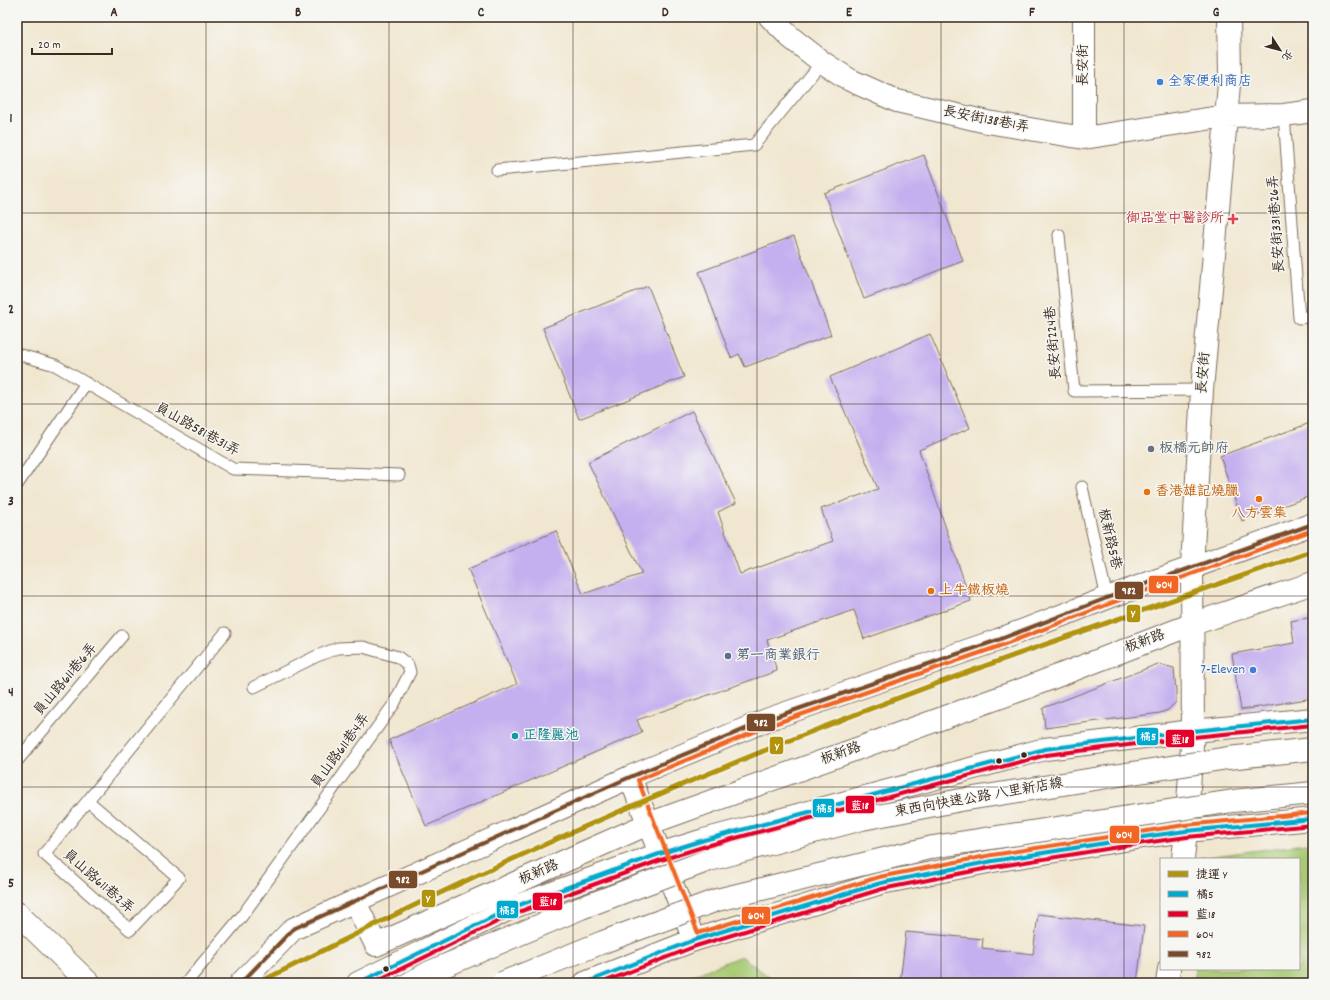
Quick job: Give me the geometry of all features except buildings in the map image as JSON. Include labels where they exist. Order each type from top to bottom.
[{"type":"main road","name":"長安街138巷1弄","points":[[770,17],[790,38],[822,62],[850,80],[897,101],[987,122],[1084,138],[1226,116],[1284,115],[1313,111]]},
{"type":"main road","name":"長安街","points":[[1084,17],[1084,138]]},
{"type":"main road","name":"長安街","points":[[1183,858],[1194,731],[1192,567],[1202,390],[1230,73],[1229,17]]},
{"type":"main road","points":[[241,983],[293,929],[356,902],[630,777],[769,719],[998,640],[1107,598],[1313,524]]},
{"type":"main road","name":"板新路","points":[[356,902],[376,945],[648,824],[1026,688],[1193,624],[1313,583]]},
{"type":"main road","points":[[358,983],[511,908],[659,854],[704,840],[1045,749],[1313,718]]},
{"type":"main road","name":"東西向快速公路 八里新店線","points":[[410,983],[430,972],[581,908],[709,860],[862,819],[976,798],[1228,758],[1313,749]]},
{"type":"main road","points":[[630,777],[694,940]]},
{"type":"main road","points":[[502,983],[603,942],[717,900],[933,847],[1233,801],[1313,793]]},
{"type":"main road","points":[[585,983],[694,940],[881,883],[993,861],[1186,831],[1313,819]]},
{"type":"main road","points":[[17,913],[88,983]]},
{"type":"main road","points":[[1167,983],[1169,970]]},
{"type":"lane","points":[[497,170],[754,146],[822,62]]},
{"type":"lane","name":"長安街331巷26弄","points":[[1284,115],[1299,318],[1313,316]]},
{"type":"lane","name":"長安街224巷","points":[[1059,235],[1074,391],[1202,390]]},
{"type":"lane","name":"員山路581巷31弄","points":[[17,354],[55,365],[233,469],[399,475]]},
{"type":"lane","points":[[17,485],[86,383]]},
{"type":"lane","name":"板新路5巷","points":[[1082,487],[1107,598]]},
{"type":"lane","name":"員山路611巷2弄","points":[[88,801],[179,878],[130,930],[44,854],[225,633]]},
{"type":"lane","name":"員山路611巷6弄","points":[[17,761],[122,636]]},
{"type":"lane","name":"員山路611巷4弄","points":[[186,983],[242,916],[394,704],[410,672],[408,665],[398,657],[363,647],[338,648],[317,656],[254,687]]},
{"type":"green space","points":[[1313,843],[1313,983],[1195,983],[1195,970],[1300,970],[1300,858],[1199,858]]},
{"type":"green space","points":[[741,956],[777,983],[675,983]]},
{"type":"metro line","name":"Y","points":[[258,983],[489,870],[592,823],[749,757],[968,672],[1313,551]]},
{"type":"transit line","name":"982","points":[[241,983],[293,929],[630,777],[769,719],[998,640],[1107,598],[1313,524]]},
{"type":"transit line","name":"604","points":[[1312,813],[1185,825],[992,855],[879,877],[698,933],[638,780],[771,725],[1000,646],[1109,604],[1313,530]]},
{"type":"transit line","name":"橘5","points":[[358,983],[511,908],[659,854],[704,840],[1045,749],[1193,731],[1313,719]]},
{"type":"transit line","name":"藍18","points":[[372,983],[513,914],[661,860],[706,846],[1046,755],[1194,737],[1313,725]]},
{"type":"transit line","name":"橘5","points":[[585,983],[694,940],[881,883],[993,861],[1143,837],[1186,831],[1313,819]]},
{"type":"transit line","name":"藍18","points":[[601,983],[696,946],[882,889],[994,867],[1144,843],[1187,837],[1313,825]]},
{"type":"place","name":"全家便利商店","points":[[1160,82]]},
{"type":"place","name":"御品堂中醫診所","points":[[1233,219]]},
{"type":"place","name":"板橋元帥府","points":[[1151,449]]},
{"type":"place","name":"香港雄記燒臘","points":[[1147,492]]},
{"type":"place","name":"八方雲集","points":[[1259,499]]},
{"type":"place","name":"上牛鐵板燒","points":[[931,591]]},
{"type":"place","name":"第一商業銀行","points":[[728,656]]},
{"type":"place","name":"7-Eleven","points":[[1253,670]]},
{"type":"place","name":"正隆麗池","points":[[515,736]]}]
